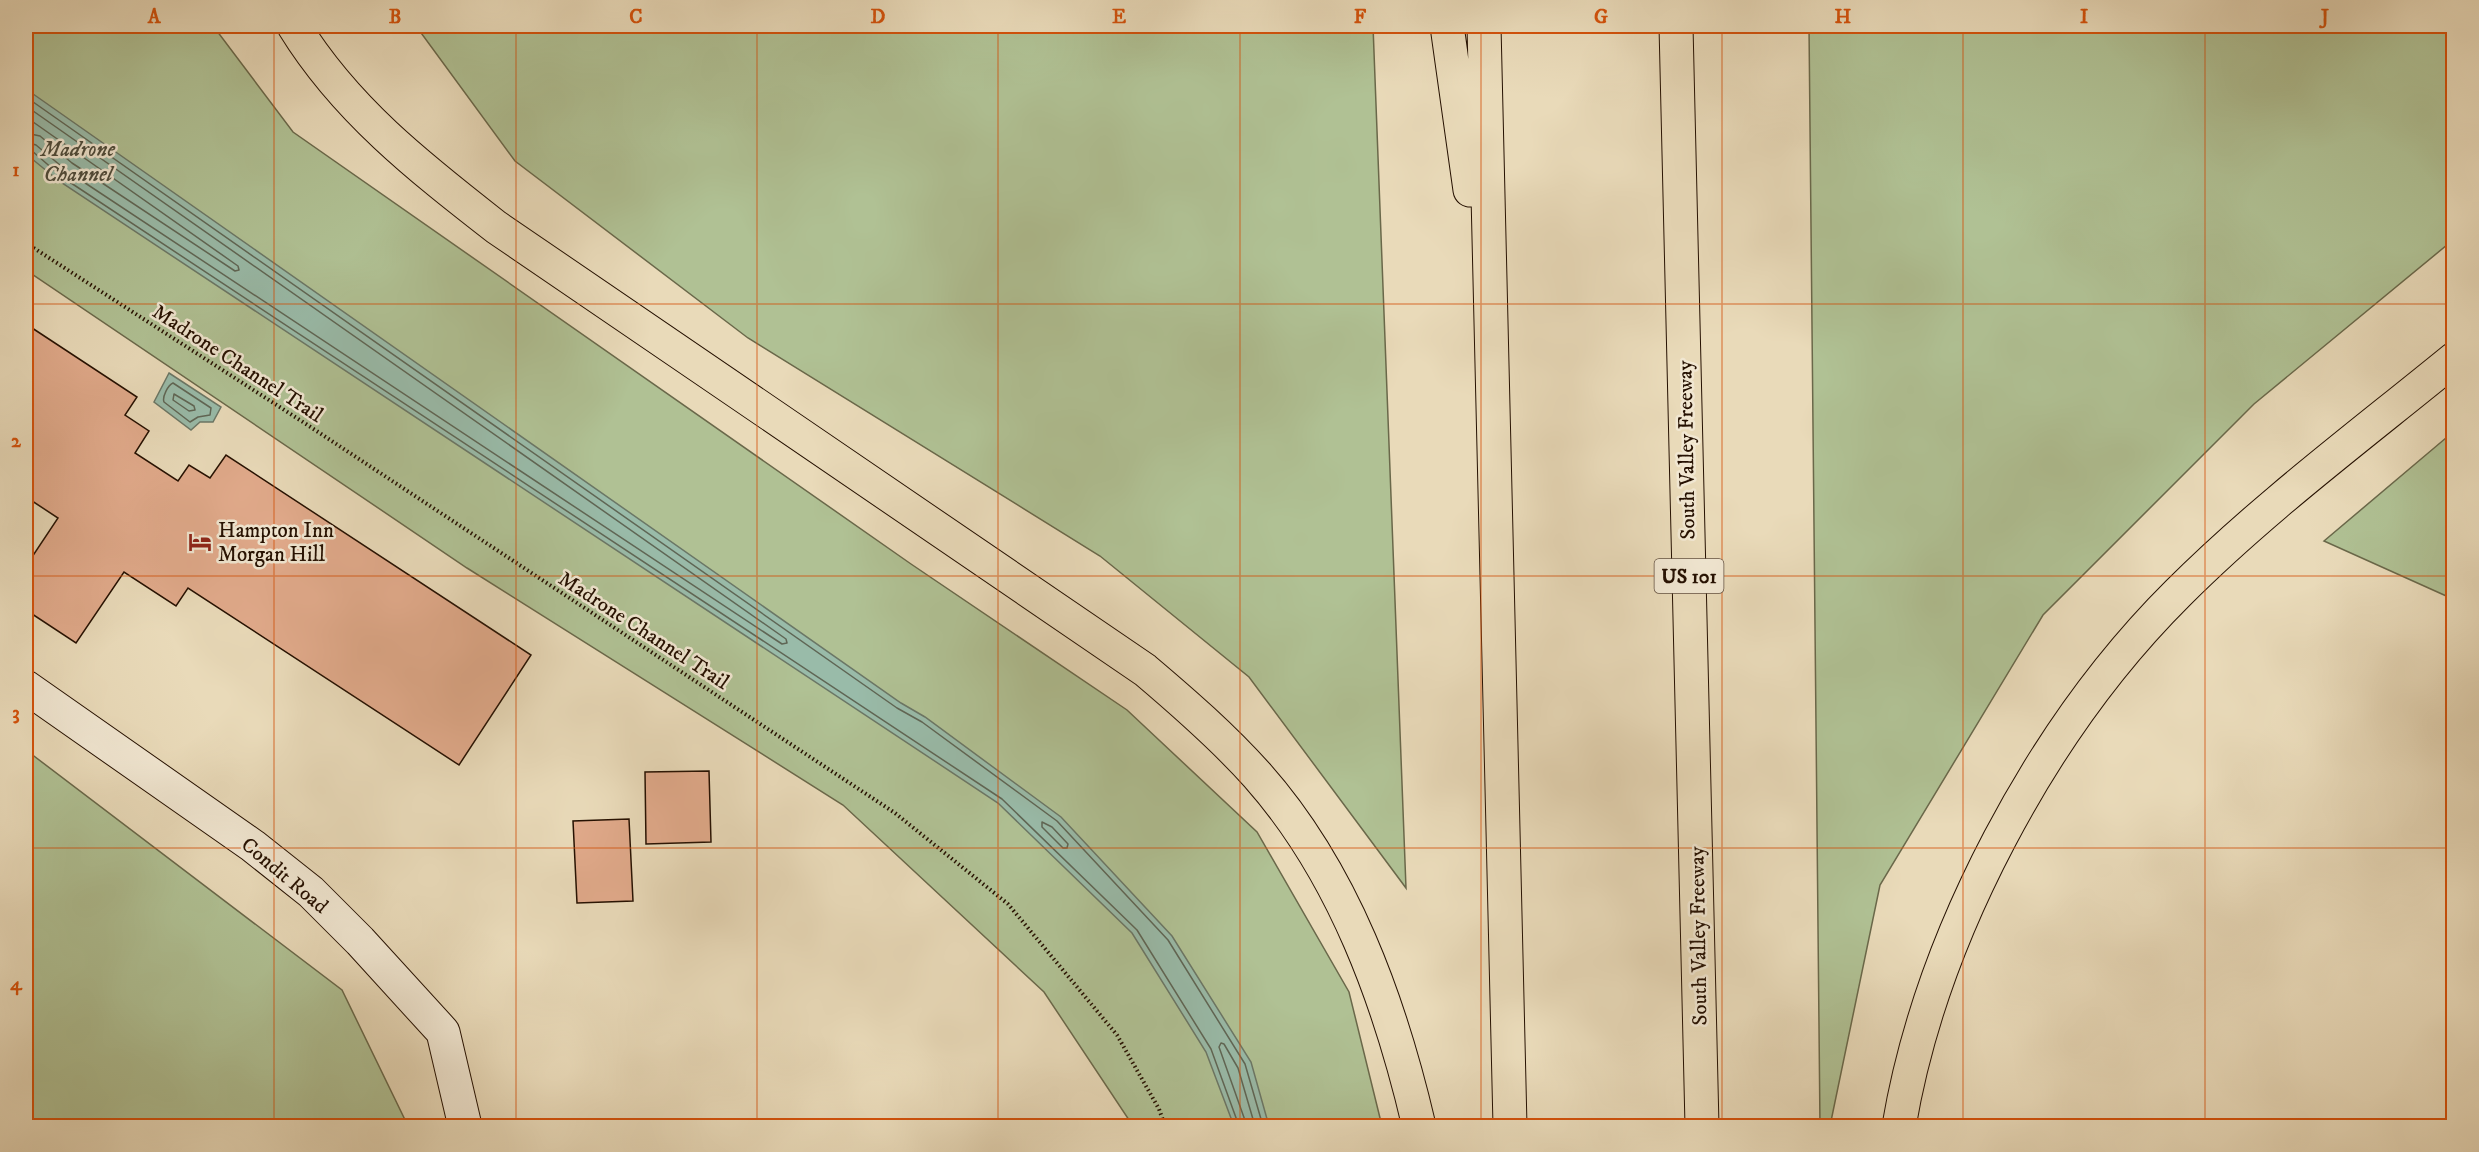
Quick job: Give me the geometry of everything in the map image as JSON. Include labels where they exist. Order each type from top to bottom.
[{"type":"highway","points":[[294,26],[310,53],[336,86],[412,161],[496,226],[1145,670],[1212,727],[1259,777],[1329,877],[1360,940],[1383,1001],[1405,1067],[1419,1126]]},
{"type":"highway","points":[[1447,26],[1492,350]]},
{"type":"highway","points":[[1484,26],[1510,1126]]},
{"type":"highway","name":"South Valley Freeway","points":[[1676,26],[1702,1126]]},
{"type":"highway","points":[[1899,1126],[1917,1051],[1960,923],[1985,867],[2017,807],[2087,699],[2133,641],[2211,562],[2454,359]]},
{"type":"street","name":"Condit Road","points":[[26,687],[253,846],[320,900],[443,1032],[465,1126]]},
{"type":"path","name":"Madrone Channel Trail","points":[[26,243],[306,424],[895,813],[1008,904],[1117,1035],[1159,1109],[1165,1126]]},
{"type":"shaded area","points":[[416,26],[1373,26],[1406,888],[1249,677],[1100,556],[748,338],[515,161]]},
{"type":"shaded area","points":[[1809,26],[2454,26],[2453,240],[2254,404],[2043,615],[1880,885],[1830,1126],[1820,1126]]},
{"type":"shaded area","points":[[26,31],[217,31],[293,132],[911,564],[1127,710],[1257,832],[1349,992],[1382,1126],[1133,1126],[1044,992],[843,805],[467,568],[26,270]]},
{"type":"shaded area","points":[[2453,432],[2453,599],[2324,541]]},
{"type":"shaded area","points":[[26,750],[342,990],[408,1126],[26,1126]]},
{"type":"water","name":"Madrone Channel","points":[[26,89],[901,703],[925,717],[1061,817],[1172,936],[1251,1062],[1269,1126],[1234,1126],[1206,1052],[1132,933],[998,803],[59,181],[26,154]]},
{"type":"water","points":[[169,373],[221,407],[213,422],[200,422],[191,430],[154,402]]},
{"type":"building","name":"Hampton Inn Morgan Hill","points":[[26,324],[137,397],[125,415],[149,431],[135,453],[178,481],[189,465],[210,478],[226,455],[531,655],[459,765],[188,588],[176,606],[124,572],[76,643],[26,610],[26,566],[58,518],[26,497]]},
{"type":"building","points":[[709,771],[711,842],[646,844],[645,772]]},
{"type":"building","points":[[629,819],[633,901],[577,903],[573,821]]},
{"type":"place","name":"Hampton Inn Morgan Hill","points":[[200,542]]}]
